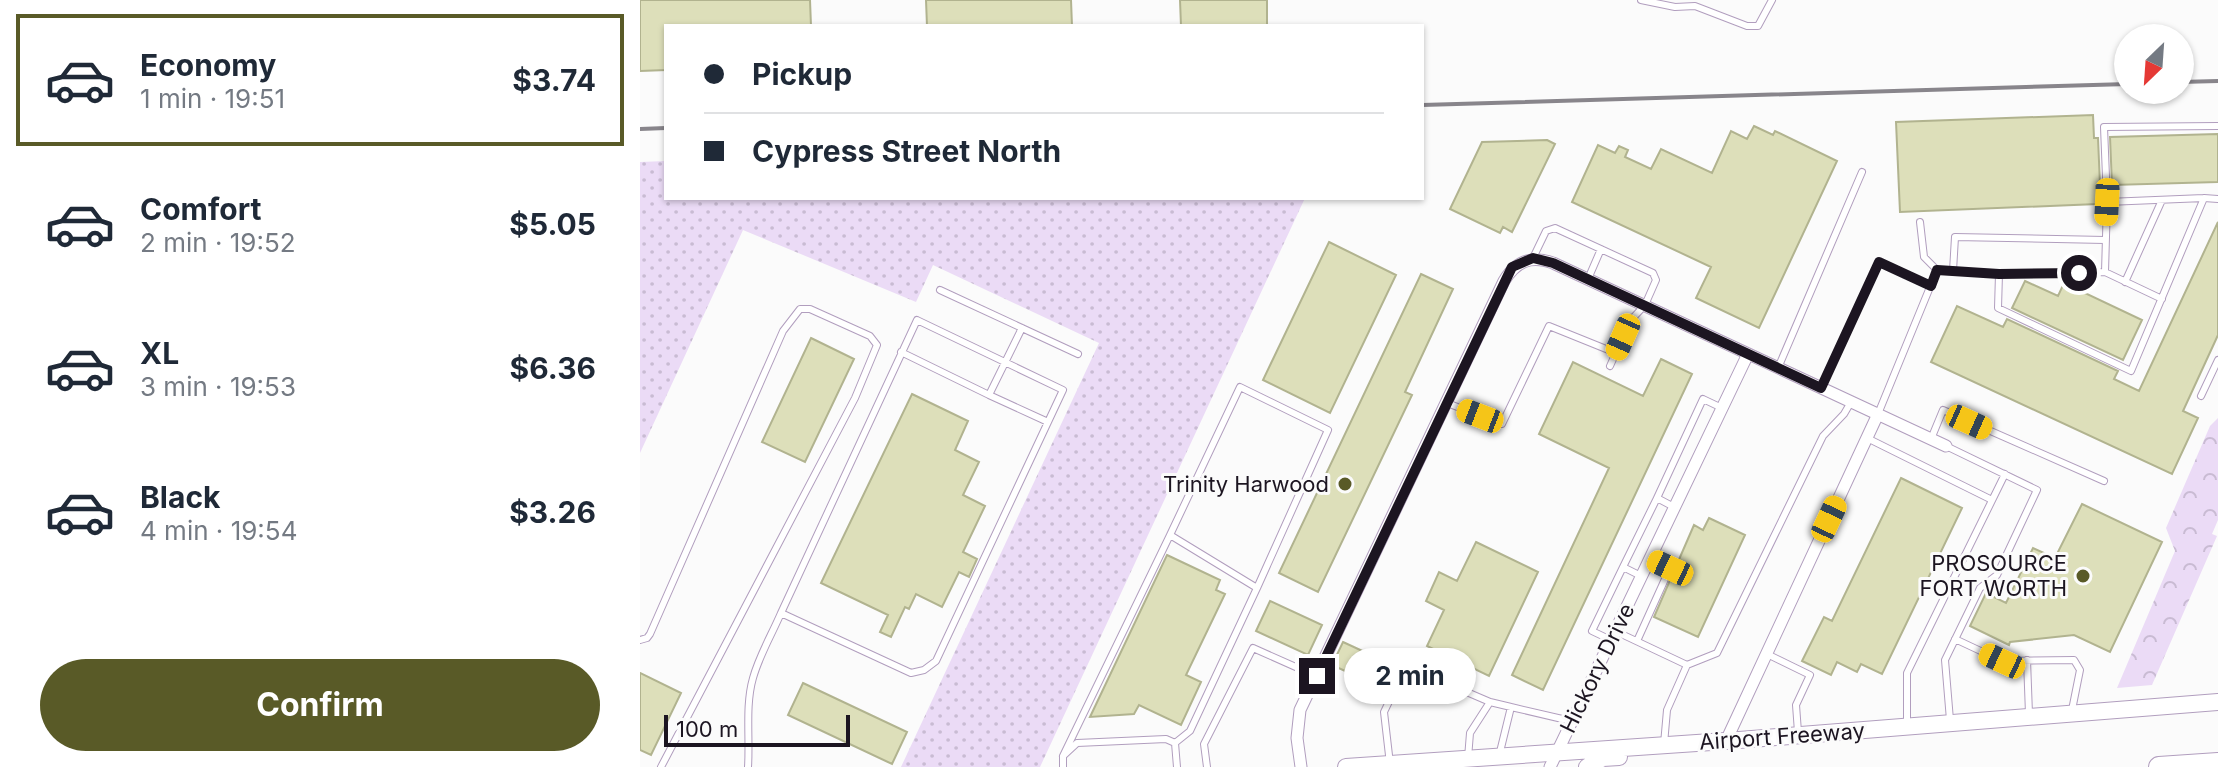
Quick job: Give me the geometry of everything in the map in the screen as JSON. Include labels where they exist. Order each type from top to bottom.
[{"type":"highway","points":[[2175,766],[2218,749]]},
{"type":"highway","points":[[2159,767],[2218,763]]},
{"type":"main road","name":"Airport Freeway","points":[[1493,762],[1553,760],[1664,744],[2218,702]]},
{"type":"main road","points":[[1587,767],[1603,758],[1653,754],[1664,744]]},
{"type":"main road","points":[[1346,767],[1463,758],[1493,762]]},
{"type":"street","points":[[1301,767],[1297,721],[1512,267],[1533,258],[1553,263],[1946,446]]},
{"type":"street","name":"Hickory Drive","points":[[1553,760],[1748,354]]},
{"type":"street","points":[[1726,741],[1878,414]]},
{"type":"lane","points":[[1641,0],[1675,7],[1695,6],[1747,26],[1758,26],[1772,0]]},
{"type":"lane","points":[[2105,272],[2107,202],[2104,127],[2218,126]]},
{"type":"lane","points":[[1778,368],[1862,172]]},
{"type":"lane","points":[[1999,274],[1998,308],[2131,371],[2204,198]]},
{"type":"lane","points":[[2107,202],[2218,199]]},
{"type":"lane","points":[[2125,282],[2162,200]]},
{"type":"lane","points":[[1920,222],[1924,257],[1937,270],[1999,274],[2105,272],[2162,299]]},
{"type":"lane","points":[[1533,258],[1546,231],[1555,228],[1653,273],[1656,280],[1645,305],[1630,321],[1610,366]]},
{"type":"lane","points":[[1953,271],[1955,237],[2105,240]]},
{"type":"lane","points":[[1588,279],[1601,249]]},
{"type":"lane","points":[[1821,388],[1879,262],[1931,286]]},
{"type":"lane","points":[[1878,414],[1937,270]]},
{"type":"lane","points":[[940,290],[1078,354]]},
{"type":"lane","points":[[640,640],[650,634],[678,574],[783,331],[800,309],[810,309],[870,336],[877,345],[855,398],[661,767]]},
{"type":"lane","points":[[748,767],[753,678],[781,613],[917,320],[1063,390],[936,661],[924,670],[911,673],[781,613]]},
{"type":"lane","points":[[1446,403],[1502,424],[1549,326],[1616,353]]},
{"type":"lane","points":[[989,395],[1022,328]]},
{"type":"lane","points":[[901,352],[1048,422]]},
{"type":"lane","points":[[2201,396],[2218,360]]},
{"type":"lane","points":[[1063,767],[1063,756],[1240,387],[1328,430],[1190,731],[1175,743]]},
{"type":"lane","points":[[1687,665],[1637,641],[1592,631],[1703,399],[1722,408]]},
{"type":"lane","points":[[1664,744],[1667,710],[1687,665],[1717,653],[1823,436],[1851,402]]},
{"type":"lane","points":[[1931,439],[1943,410],[2104,481]]},
{"type":"lane","points":[[1867,438],[1992,500]]},
{"type":"lane","points":[[1946,446],[2037,490],[1997,575],[1980,588],[1945,660],[1951,723]]},
{"type":"lane","points":[[1907,727],[1907,673],[2005,474]]},
{"type":"lane","points":[[1657,498],[1674,507]]},
{"type":"lane","points":[[1170,535],[1257,588]]},
{"type":"lane","points":[[1637,641],[1670,568],[1650,559]]},
{"type":"lane","points":[[1623,567],[1641,576]]},
{"type":"lane","points":[[1955,639],[2002,661],[2074,660],[2080,670],[2071,714]]},
{"type":"lane","points":[[1207,767],[1204,744],[1253,648],[1317,676]]},
{"type":"lane","points":[[1767,654],[1810,675],[1796,705],[1798,736]]},
{"type":"lane","points":[[2027,660],[2030,717]]},
{"type":"lane","points":[[1390,764],[1384,712],[1406,666],[1490,702],[1571,721]]},
{"type":"lane","points":[[1463,758],[1470,733],[1490,702]]},
{"type":"lane","points":[[1493,762],[1511,707]]},
{"type":"lane","points":[[1063,756],[1077,743],[1166,739],[1175,743]]},
{"type":"lane","points":[[1175,743],[1177,767]]},
{"type":"green space","points":[[664,161],[664,200],[1304,200],[1040,767],[901,767],[1099,343],[933,265],[916,302],[743,230],[640,453],[640,162]]},
{"type":"green space","points":[[2218,418],[2218,520],[2212,534],[2217,536],[2152,685],[2117,688],[2175,551],[2166,528],[2210,426]]},
{"type":"building","points":[[640,0],[810,0],[811,24],[664,24],[664,70],[640,71]]},
{"type":"building","points":[[926,0],[1071,0],[1072,24],[927,24]]},
{"type":"building","points":[[1180,0],[1267,0],[1267,24],[1181,24]]},
{"type":"building","points":[[2093,115],[2094,138],[2098,138],[2100,185],[2096,186],[2097,204],[1900,212],[1896,122]]},
{"type":"building","points":[[1754,126],[1773,135],[1775,131],[1837,161],[1759,328],[1696,298],[1711,267],[1572,202],[1598,145],[1615,153],[1619,146],[1628,150],[1625,157],[1651,169],[1661,149],[1712,173],[1731,131],[1747,139]]},
{"type":"building","points":[[2218,134],[2218,182],[2112,185],[2110,137]]},
{"type":"building","points":[[1547,140],[1555,144],[1512,232],[1503,227],[1500,233],[1450,209],[1482,142]]},
{"type":"building","points":[[2218,222],[2218,335],[2183,411],[2198,418],[2172,474],[1931,362],[1957,306],[2003,327],[2007,319],[2118,371],[2114,379],[2139,391]]},
{"type":"building","points":[[1329,242],[1396,275],[1330,413],[1263,380]]},
{"type":"building","name":"Trinity Harwood","points":[[1421,274],[1453,289],[1405,392],[1412,395],[1318,592],[1279,573]]},
{"type":"building","points":[[2025,281],[2058,296],[2064,283],[2142,320],[2123,360],[2012,308]]},
{"type":"building","points":[[811,338],[854,359],[805,462],[762,442]]},
{"type":"building","points":[[1661,359],[1692,374],[1543,690],[1512,675],[1609,468],[1539,434],[1573,362],[1643,396]]},
{"type":"building","points":[[912,394],[968,421],[955,450],[979,462],[963,495],[985,506],[963,552],[977,559],[969,577],[959,572],[942,607],[916,594],[909,609],[905,607],[891,637],[880,632],[888,615],[821,583]]},
{"type":"building","points":[[1901,478],[1962,508],[1882,674],[1861,664],[1857,672],[1837,662],[1831,675],[1802,661],[1824,617],[1832,621]]},
{"type":"building","name":"PROSOURCE FORT WORTH","points":[[2082,504],[2162,542],[2110,652],[2074,635],[2010,642],[2009,645],[1970,626],[1986,593],[2006,603],[2033,548],[2055,558]]},
{"type":"building","points":[[1709,518],[1745,535],[1698,637],[1654,617],[1694,525],[1703,530]]},
{"type":"building","points":[[1476,542],[1538,572],[1489,676],[1427,646],[1444,610],[1426,601],[1439,572],[1457,581]]},
{"type":"building","points":[[1167,555],[1220,580],[1216,590],[1225,594],[1186,675],[1201,682],[1181,725],[1139,705],[1134,714],[1090,717]]},
{"type":"building","points":[[1270,601],[1322,625],[1308,655],[1256,631]]},
{"type":"building","points":[[1343,642],[1395,666],[1384,689],[1332,665]]},
{"type":"building","points":[[640,673],[681,693],[651,755],[640,750]]},
{"type":"building","points":[[803,683],[907,732],[892,764],[788,715]]},
{"type":"railway","points":[[2194,82],[2218,81]]},
{"type":"railway","points":[[1424,105],[2114,84]]},
{"type":"railway","points":[[640,129],[664,128]]},
{"type":"place","name":"Trinity Harwood","points":[[1345,484]]},
{"type":"place","name":"PROSOURCE FORT WORTH","points":[[2083,576]]},
{"type":"route","points":[[1317,676],[1512,267],[1533,258],[1553,263],[1821,388],[1879,262],[1931,286],[1937,270],[1999,274],[2079,273]]}]
